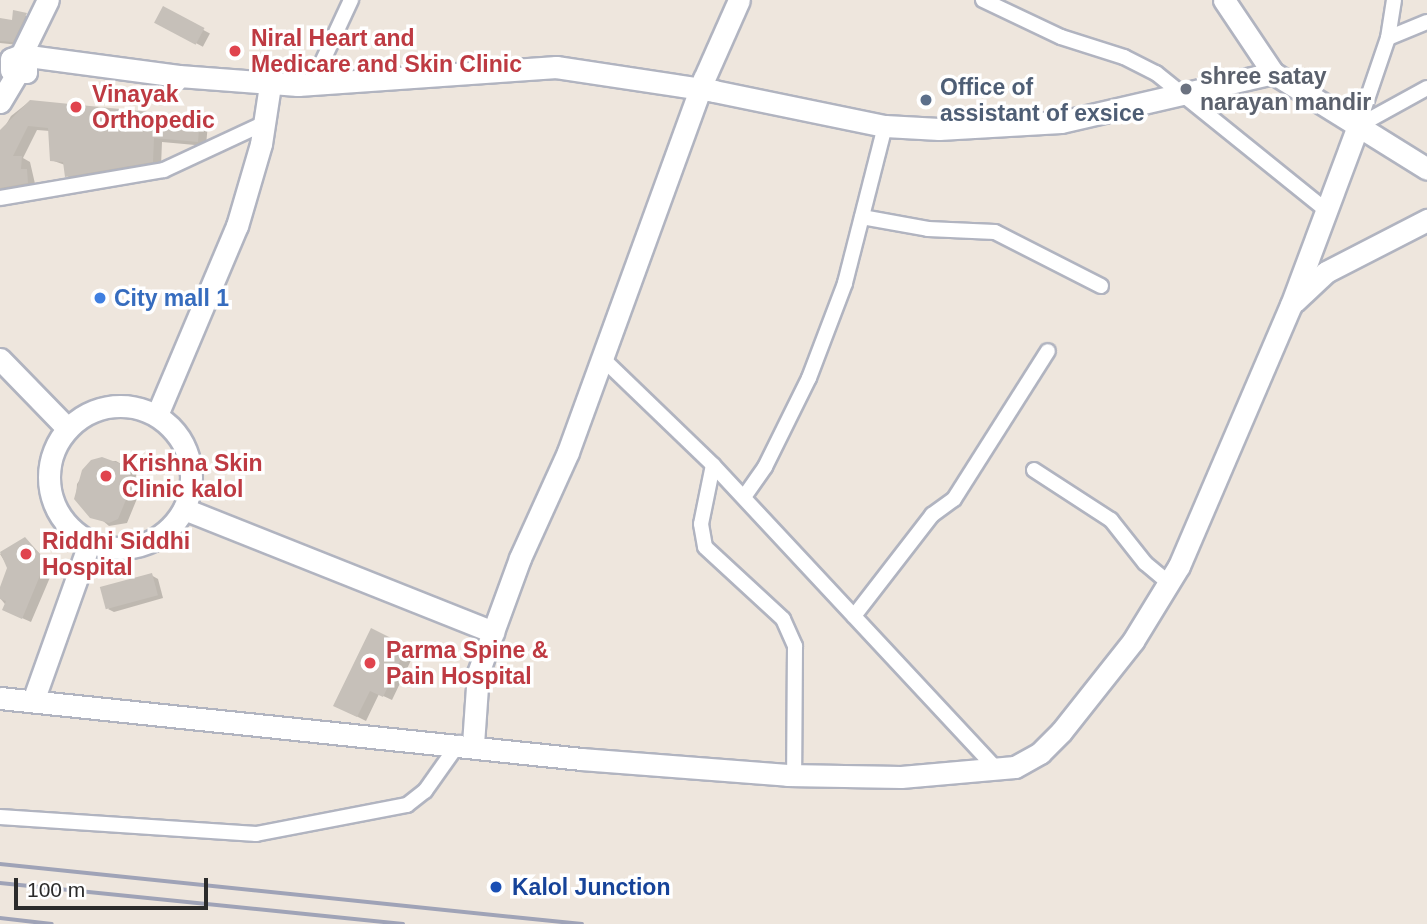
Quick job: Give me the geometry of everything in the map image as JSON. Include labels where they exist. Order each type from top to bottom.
[{"type":"street","points":[[0,102],[14,63],[48,0]]},
{"type":"street","points":[[312,84],[351,0]]},
{"type":"street","points":[[0,817],[256,834],[407,805],[425,791],[466,744],[478,673],[493,632],[603,359],[612,335],[613,321],[707,91],[739,0]]},
{"type":"street","points":[[983,0],[1061,37],[1124,57],[1156,73],[1326,210]]},
{"type":"street","points":[[1224,0],[1273,73],[1427,169]]},
{"type":"street","points":[[0,698],[466,744],[581,759],[793,775],[901,777],[997,770],[1028,761],[1056,738],[1133,641],[1168,583],[1213,495],[1291,305],[1358,126],[1388,38],[1394,0]]},
{"type":"street","points":[[1388,38],[1427,22]]},
{"type":"street","points":[[14,63],[270,89],[534,78],[707,91]]},
{"type":"street","points":[[270,89],[524,67],[556,67],[707,91],[885,126],[939,129],[1034,125],[1273,73]]},
{"type":"street","points":[[1358,126],[1427,88]]},
{"type":"street","points":[[156,415],[237,226],[265,123],[270,89]]},
{"type":"street","points":[[0,198],[164,170],[265,123]]},
{"type":"street","points":[[744,497],[765,467],[809,378],[845,283],[885,126]]},
{"type":"street","points":[[862,218],[928,229],[995,232],[1101,286]]},
{"type":"street","points":[[1291,305],[1326,272],[1427,220]]},
{"type":"street","points":[[854,616],[932,515],[954,499],[1048,351]]},
{"type":"street","points":[[0,359],[67,428]]},
{"type":"street","points":[[603,359],[744,497],[997,770]]},
{"type":"street","points":[[109,406],[134,406],[156,415],[175,432],[188,453],[191,472],[184,509],[169,529],[149,542],[125,548],[90,541],[61,519],[51,497],[48,473],[54,449],[67,428],[86,413],[109,406]]},
{"type":"street","points":[[713,465],[701,524],[705,547],[783,619],[795,646],[793,775]]},
{"type":"street","points":[[1034,470],[1111,520],[1145,563],[1168,583]]},
{"type":"street","points":[[184,509],[493,632]]},
{"type":"street","points":[[33,701],[90,541]]},
{"type":"building","points":[[163,6],[204,28],[196,45],[154,23]]},
{"type":"building","points":[[13,10],[27,13],[13,42],[0,41],[0,18],[12,20]]},
{"type":"building","points":[[30,100],[200,117],[198,142],[154,138],[153,162],[65,177],[63,162],[50,161],[48,128],[28,126],[13,156],[22,156],[21,169],[27,169],[28,183],[0,188],[0,130]]},
{"type":"building","points":[[102,457],[129,467],[126,474],[135,478],[118,519],[109,523],[90,518],[74,499],[82,470],[91,460]]},
{"type":"building","points":[[25,537],[46,561],[22,619],[2,610],[6,601],[0,599],[0,587],[7,568],[0,552]]},
{"type":"building","points":[[152,573],[158,595],[106,609],[100,587]]},
{"type":"building","points":[[371,628],[407,646],[383,697],[370,691],[357,717],[333,706]]},
{"type":"railway","points":[[0,864],[582,924]]},
{"type":"railway","points":[[0,883],[403,924]]},
{"type":"railway","points":[[0,918],[52,924]]},
{"type":"place","name":"Niral Heart and Medicare and Skin Clinic","points":[[235,51]]},
{"type":"place","name":"shree satay narayan mandir","points":[[1186,89]]},
{"type":"place","name":"Office of assistant of exsice","points":[[926,100]]},
{"type":"place","name":"Vinayak Orthopedic","points":[[76,107]]},
{"type":"place","name":"City mall 1","points":[[100,298]]},
{"type":"place","name":"Krishna Skin Clinic kalol","points":[[106,476]]},
{"type":"place","name":"Riddhi Siddhi Hospital","points":[[26,554]]},
{"type":"place","name":"Parma Spine & Pain Hospital","points":[[370,663]]},
{"type":"place","name":"Kalol Junction","points":[[496,887]]}]
